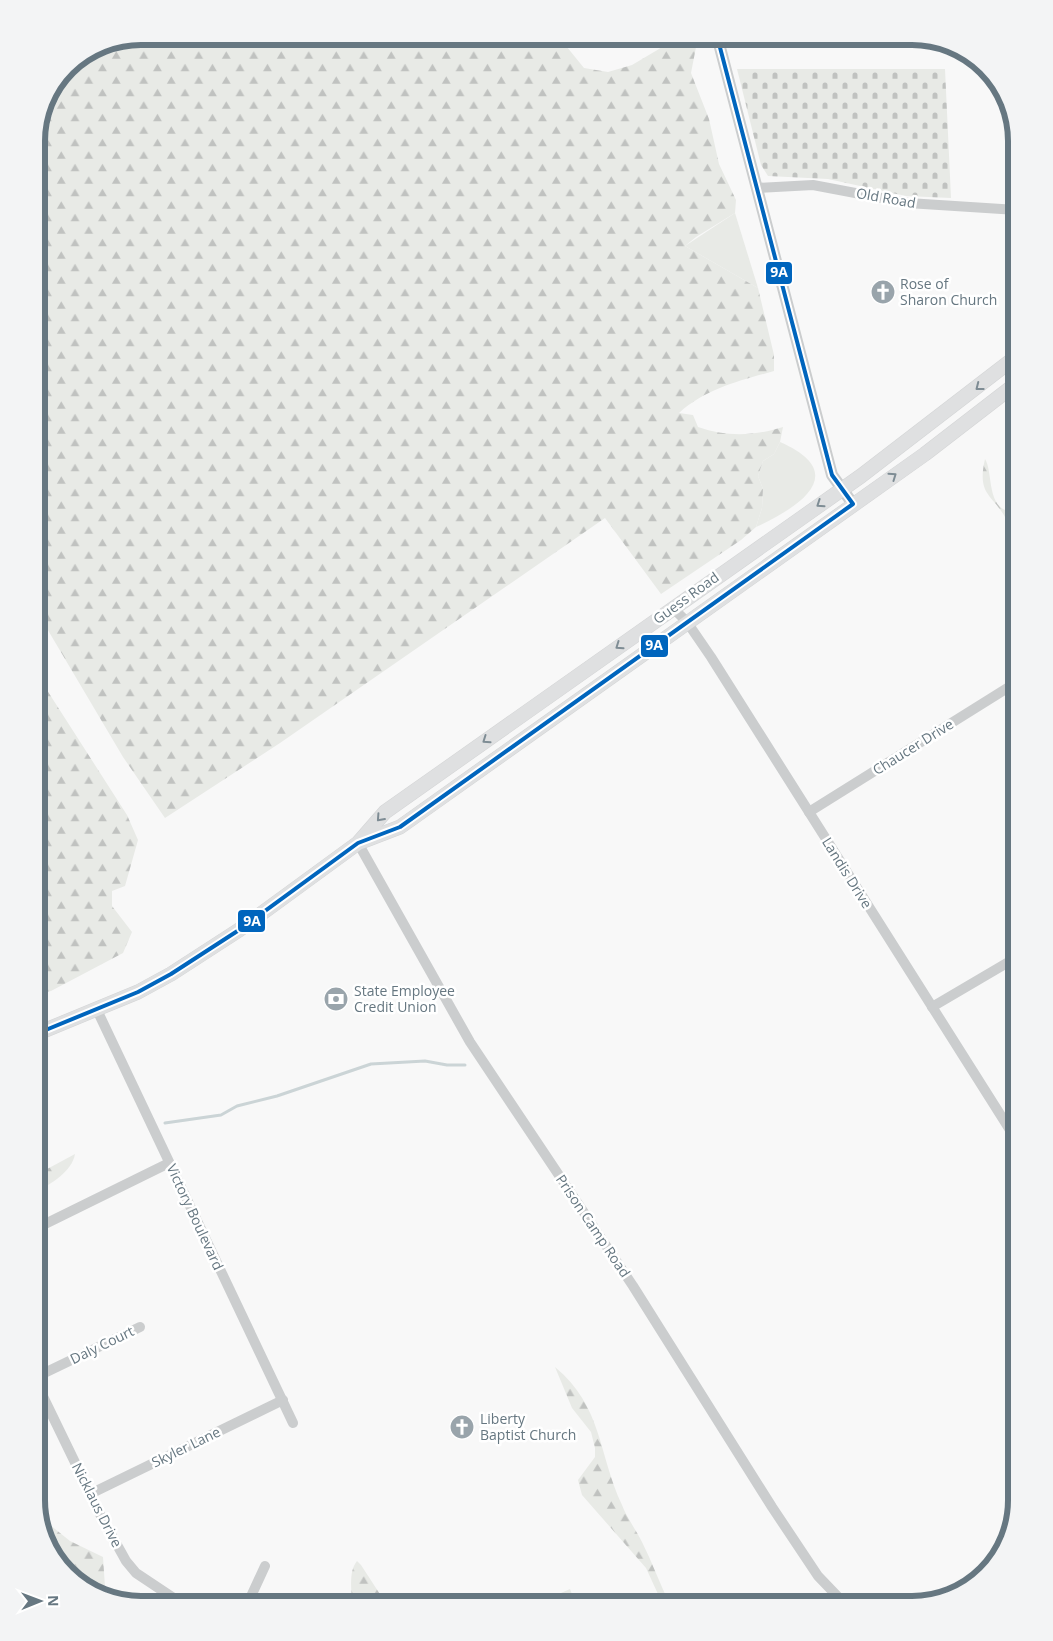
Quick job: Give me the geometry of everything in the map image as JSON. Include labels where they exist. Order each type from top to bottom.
[{"type":"main road","name":"Guess Road","points":[[45,1030],[138,992],[171,974],[239,930],[358,843],[385,812],[842,489],[915,436],[1008,363]]},
{"type":"main road","name":"Guess Road","points":[[358,843],[400,827],[924,454],[1008,390]]},
{"type":"street","points":[[720,45],[832,475],[853,504]]},
{"type":"street","name":"Old Road","points":[[756,188],[813,186],[908,203],[1008,209]]},
{"type":"street","name":"Landis Drive","points":[[673,608],[687,622],[1008,1127]]},
{"type":"street","name":"Chaucer Drive","points":[[809,812],[1008,688]]},
{"type":"street","name":"Prison Camp Road","points":[[358,843],[466,1036],[496,1084],[633,1286],[777,1515],[818,1576],[837,1596]]},
{"type":"street","points":[[932,1007],[1008,962]]},
{"type":"street","name":"Victory Boulevard","points":[[96,1010],[293,1422]]},
{"type":"street","points":[[45,1224],[169,1163]]},
{"type":"street","name":"Daly Court","points":[[45,1372],[140,1327]]},
{"type":"street","name":"Skyler Lane","points":[[90,1494],[282,1400]]},
{"type":"street","name":"Nicklaus Drive","points":[[45,1401],[90,1494],[126,1561],[136,1573],[172,1596]]},
{"type":"street","points":[[250,1596],[265,1566]]},
{"type":"green space","points":[[135,45],[565,45],[584,68],[608,72],[632,65],[664,45],[696,45],[691,73],[709,119],[719,164],[736,200],[735,213],[685,246],[758,288],[774,355],[774,371],[712,391],[679,413],[693,415],[698,427],[730,434],[751,434],[783,427],[780,442],[774,454],[763,461],[758,476],[763,489],[762,508],[756,527],[741,540],[661,594],[605,518],[280,743],[165,818],[123,757],[45,625],[45,135],[52,104],[61,88],[73,73],[88,61],[104,52]]},
{"type":"green space","points":[[737,69],[945,69],[951,198],[906,196],[828,179],[768,176],[761,165]]},
{"type":"green space","points":[[735,213],[758,288],[685,246]]},
{"type":"green space","points":[[780,442],[801,454],[812,466],[815,477],[811,489],[802,499],[788,510],[756,527],[762,508],[763,489],[758,476],[763,461],[774,454]]},
{"type":"green space","points":[[985,459],[988,465],[992,492],[1000,507],[1008,510],[1008,523],[985,489],[983,472]]},
{"type":"green space","points":[[45,687],[127,815],[138,840],[125,886],[112,891],[112,906],[132,932],[123,953],[51,991],[45,992]]},
{"type":"green space","points":[[75,1154],[66,1171],[55,1181],[45,1186],[45,1170]]},
{"type":"green space","points":[[555,1367],[571,1382],[591,1415],[614,1486],[626,1515],[640,1537],[666,1596],[659,1596],[646,1568],[582,1495],[578,1480],[595,1457],[595,1448],[591,1432],[572,1408]]},
{"type":"green space","points":[[48,1523],[70,1541],[103,1557],[105,1587],[109,1590],[88,1580],[69,1563],[55,1542]]},
{"type":"green space","points":[[357,1561],[361,1565],[381,1596],[351,1596],[351,1576]]},
{"type":"green space","points":[[570,1589],[573,1596],[554,1596]]},
{"type":"waterway","points":[[165,1123],[221,1115],[237,1106],[277,1096],[371,1064],[425,1061],[447,1065],[465,1065]]},
{"type":"transit line","name":"9A","points":[[45,1030],[138,992],[171,974],[239,930],[358,843],[400,827],[853,504],[832,475],[719,45]]},
{"type":"place","name":"Rose of Sharon Church","points":[[883,292]]},
{"type":"place","name":"State Employee Credit Union","points":[[336,999]]},
{"type":"place","name":"Liberty Baptist Church","points":[[462,1427]]}]
